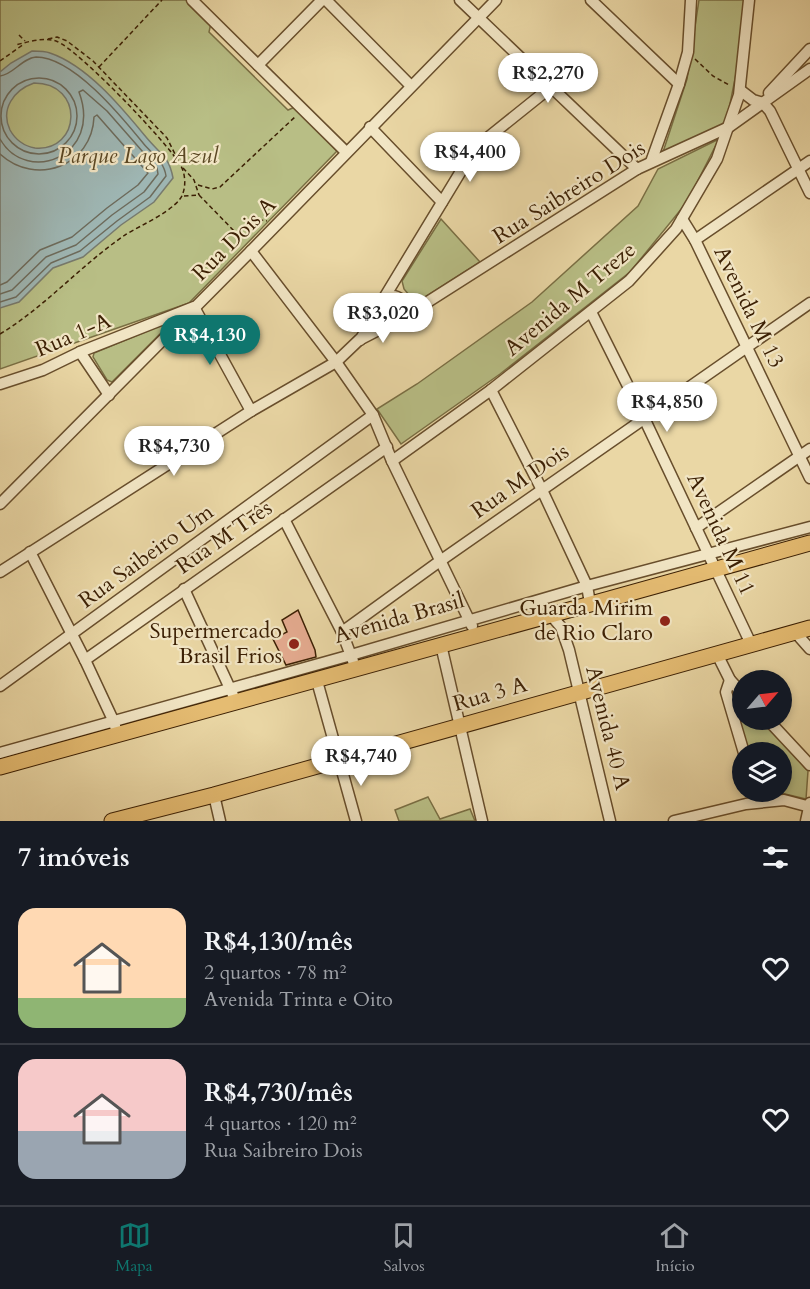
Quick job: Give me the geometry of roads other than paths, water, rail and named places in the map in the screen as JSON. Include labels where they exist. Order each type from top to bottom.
[{"type":"main road","name":"Avenida Brasil","points":[[0,767],[117,735],[233,696],[317,681],[353,662],[441,645],[473,628],[550,614],[590,603],[713,562],[810,543]]},
{"type":"main road","name":"Rua 3 A","points":[[112,821],[214,795],[803,630]]},
{"type":"street","points":[[192,0],[346,152]]},
{"type":"street","points":[[258,65],[324,0],[411,86]]},
{"type":"street","points":[[460,0],[637,169]]},
{"type":"street","name":"Rua Dois A","points":[[0,504],[252,251],[370,127],[496,0]]},
{"type":"street","points":[[591,0],[679,84]]},
{"type":"street","points":[[651,162],[688,52],[691,0]]},
{"type":"street","name":"Avenida M Treze","points":[[392,461],[491,390],[629,281],[682,219],[717,159],[729,127],[740,90],[749,0]]},
{"type":"street","points":[[761,103],[810,49]]},
{"type":"street","points":[[761,103],[810,69]]},
{"type":"street","points":[[0,572],[250,411],[336,362],[359,340],[389,297],[394,282],[477,145],[551,87]]},
{"type":"street","points":[[740,90],[770,111],[810,193]]},
{"type":"street","name":"Rua Saibreiro Dois","points":[[404,317],[637,169],[729,127],[761,103]]},
{"type":"street","points":[[370,127],[442,202]]},
{"type":"street","points":[[695,240],[810,161]]},
{"type":"street","name":"Avenida M 13","points":[[682,219],[695,240],[810,478]]},
{"type":"street","points":[[252,251],[373,415],[392,461],[473,628]]},
{"type":"street","points":[[359,340],[404,317],[402,300],[389,297]]},
{"type":"street","name":"Rua M Dois","points":[[342,632],[810,303]]},
{"type":"street","points":[[194,307],[250,411]]},
{"type":"street","name":"Rua 1-A","points":[[0,384],[43,370],[80,352],[194,307]]},
{"type":"street","points":[[379,310],[384,320],[392,323]]},
{"type":"street","name":"Avenida M 11","points":[[591,312],[751,644]]},
{"type":"street","points":[[80,352],[109,395]]},
{"type":"street","points":[[491,390],[542,490],[587,586],[590,603]]},
{"type":"street","name":"Rua Saibeiro Um","points":[[0,686],[373,415]]},
{"type":"street","name":"Rua M Três","points":[[85,660],[387,447]]},
{"type":"street","points":[[696,528],[810,449]]},
{"type":"street","points":[[284,519],[342,632],[353,662]]},
{"type":"street","name":"Avenida Brasil","points":[[0,753],[113,720],[233,696],[473,628],[587,586],[713,562],[810,527]]},
{"type":"street","points":[[30,552],[85,660],[113,720],[117,735]]},
{"type":"street","points":[[184,589],[233,696]]},
{"type":"street","name":"Avenida 40 A","points":[[550,614],[561,627],[610,821]]},
{"type":"street","points":[[803,630],[810,649]]},
{"type":"street","points":[[441,645],[482,821]]},
{"type":"street","points":[[717,654],[730,680],[726,692],[741,742]]},
{"type":"street","points":[[317,681],[356,821]]},
{"type":"street","points":[[777,730],[810,765]]},
{"type":"street","points":[[214,795],[220,821]]},
{"type":"street","points":[[674,821],[740,802]]},
{"type":"street","points":[[792,802],[809,805],[806,821]]},
{"type":"water","points":[[32,51],[41,51],[64,59],[78,68],[115,101],[163,156],[173,178],[154,202],[121,225],[83,257],[53,268],[19,302],[0,308],[0,72]],"holes":[[[34,83],[51,86],[62,94],[69,105],[71,117],[68,129],[61,140],[50,146],[35,148],[27,146],[20,142],[10,130],[7,122],[8,108],[15,95],[27,86]]]},
{"type":"place","name":"Guarda Mirim de Rio Claro","points":[[665,621]]},
{"type":"place","name":"Supermercado Brasil Frios","points":[[294,644]]},
{"type":"park label","name":"Parque Lago Azul","points":[[138,156]]}]
